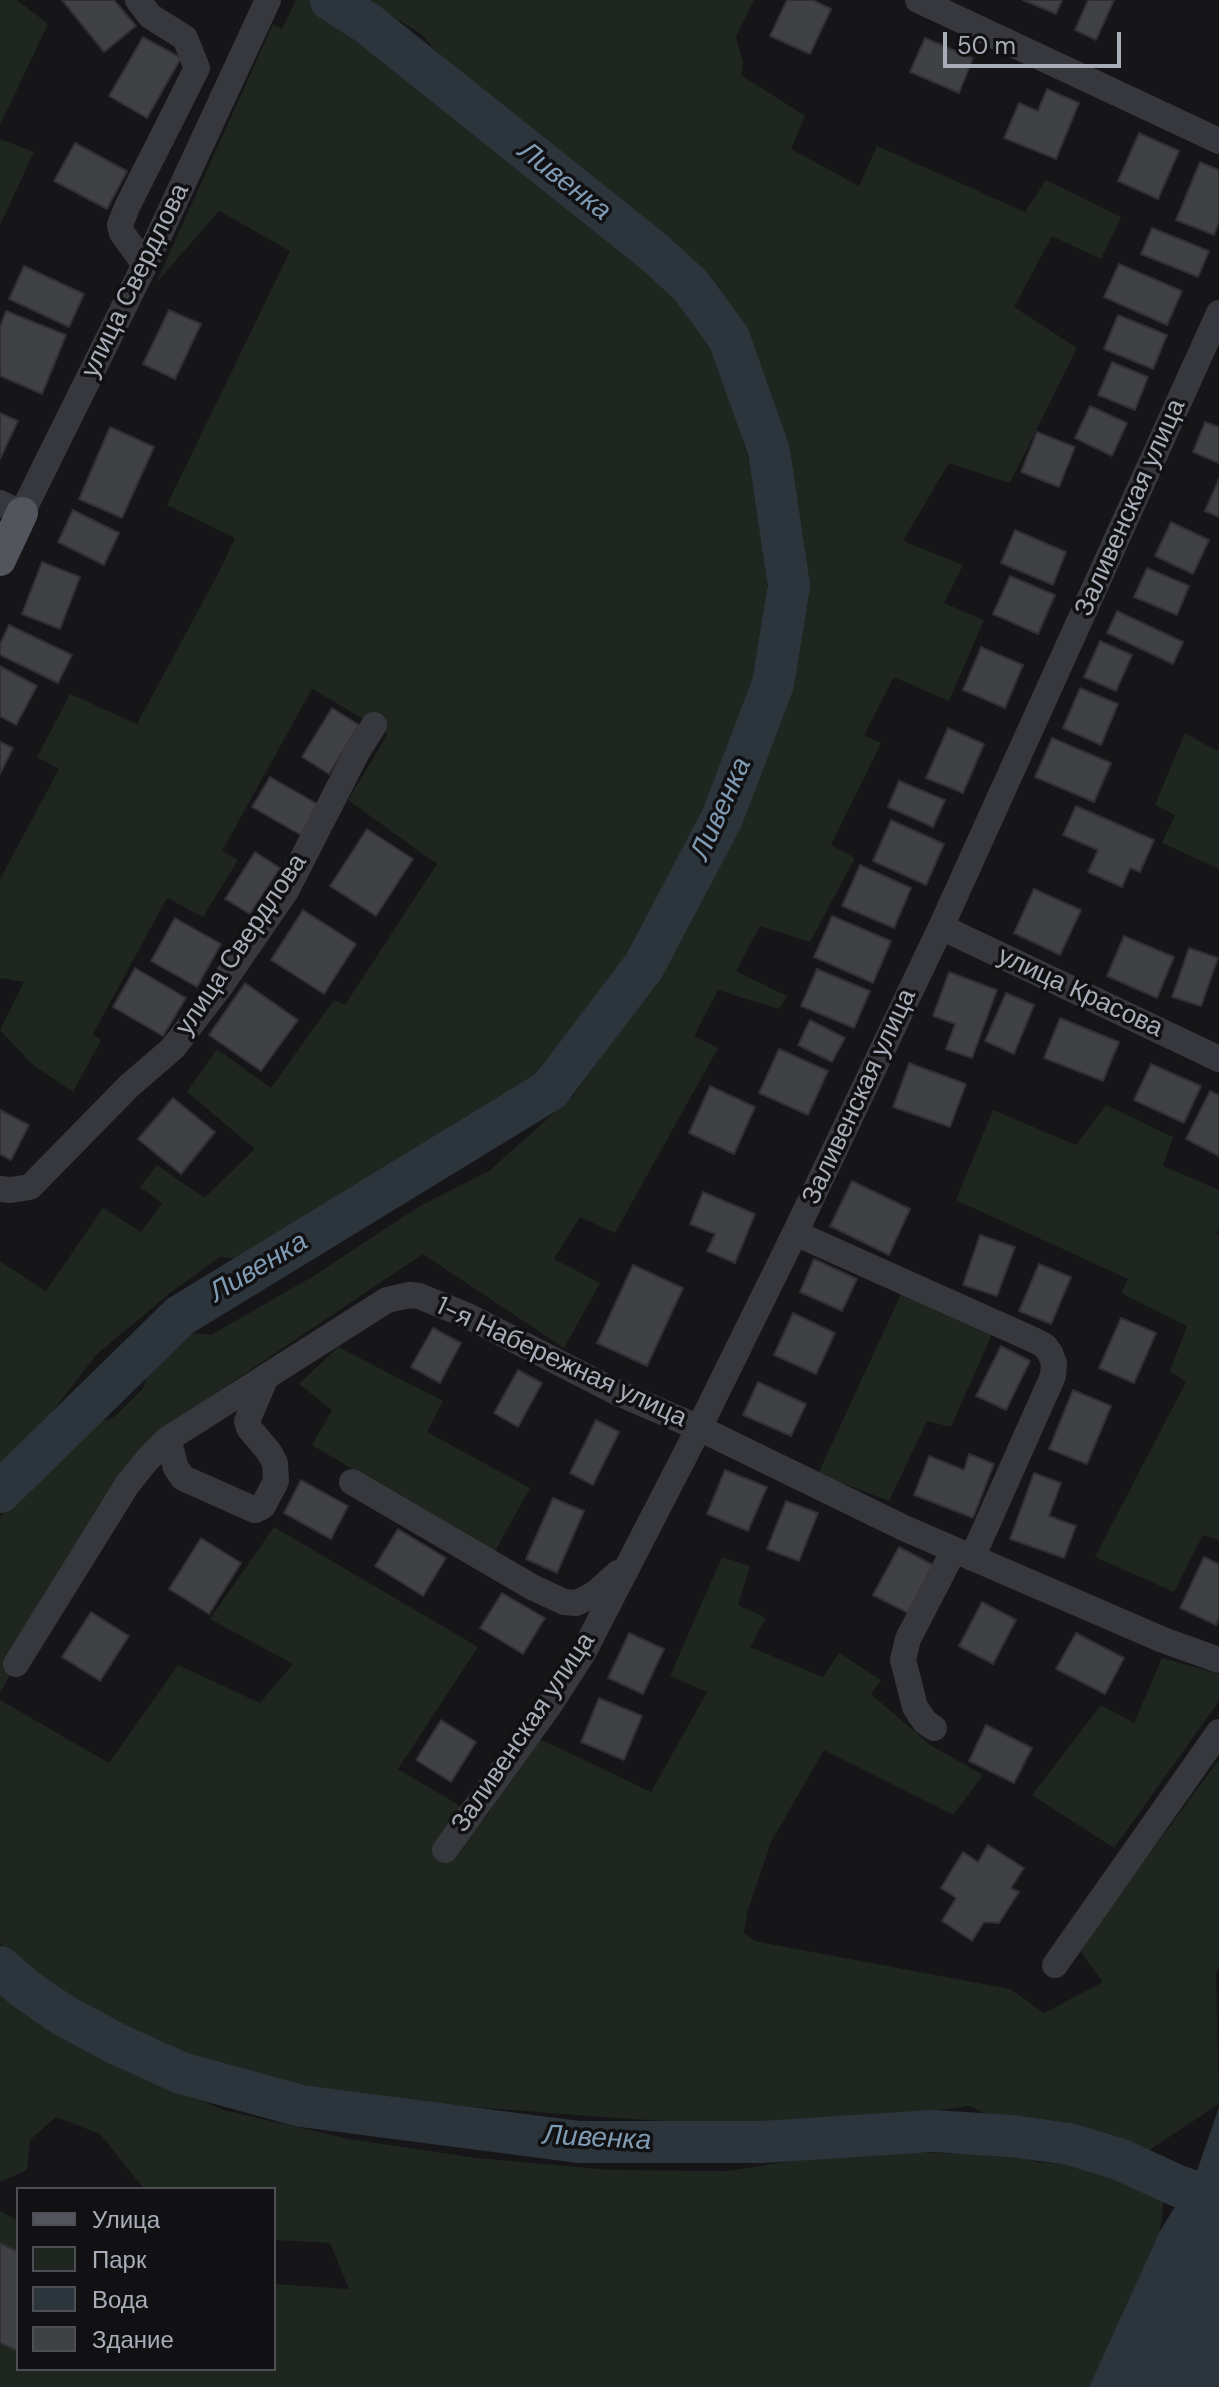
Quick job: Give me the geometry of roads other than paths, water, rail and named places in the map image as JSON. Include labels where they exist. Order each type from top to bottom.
[{"type":"main road","name":"улица Свердлова","points":[[0,560],[11,508]]},
{"type":"street","points":[[138,0],[150,16],[185,38],[197,68],[122,217],[122,233],[145,265]]},
{"type":"street","points":[[918,0],[1219,141]]},
{"type":"street","name":"улица Свердлова","points":[[11,508],[145,265],[264,9]]},
{"type":"street","name":"Заливенская улица","points":[[445,1850],[549,1706],[583,1653],[699,1428],[941,927],[1219,313]]},
{"type":"street","name":"улица Свердлова","points":[[0,1189],[30,1187],[129,1086],[173,1048],[286,891],[374,725]]},
{"type":"street","name":"улица Красова","points":[[941,927],[1219,1059]]},
{"type":"street","points":[[795,1233],[1036,1341],[1045,1346],[1054,1363],[1053,1376],[963,1554],[908,1639],[903,1660],[915,1707],[925,1722],[934,1728]]},
{"type":"street","name":"1-я Набережная улица","points":[[16,1664],[127,1485],[168,1439],[387,1300],[409,1295],[419,1296],[468,1316],[614,1391],[699,1428],[904,1528],[1163,1640],[1219,1660]]},
{"type":"street","points":[[168,1439],[176,1468],[183,1478],[255,1510],[263,1506],[276,1481],[275,1463],[247,1421],[266,1377]]},
{"type":"street","points":[[352,1482],[532,1587],[564,1602],[576,1603],[597,1592],[632,1559]]},
{"type":"street","points":[[1055,1965],[1219,1732]]},
{"type":"water","points":[[1219,2107],[1219,2387],[1089,2387],[1160,2231],[1197,2171]]},
{"type":"waterway","name":"Ливенка","points":[[0,1492],[180,1316],[550,1090],[644,966],[722,818],[773,684],[789,586],[769,451],[729,338],[691,286],[654,252],[367,23],[331,0]]},
{"type":"waterway","name":"Ливенка","points":[[0,1967],[63,2015],[115,2043],[181,2073],[301,2106],[579,2142],[762,2142],[932,2131],[1011,2136],[1069,2144],[1119,2159],[1178,2186],[1219,2200]]}]
